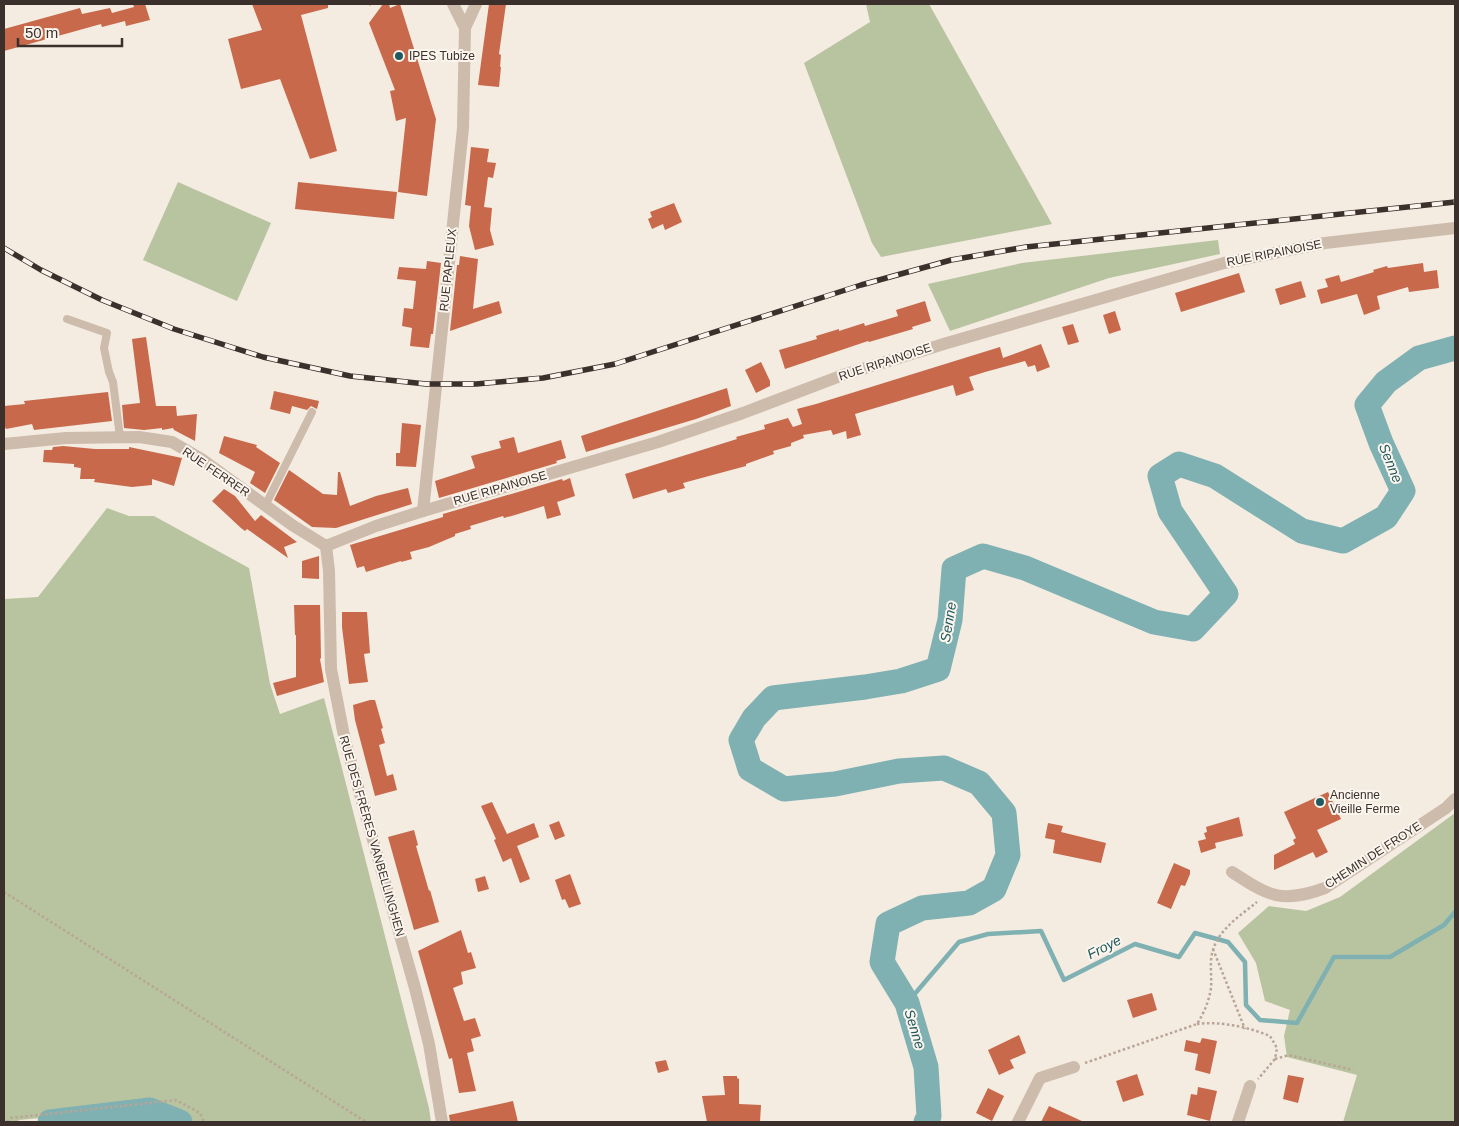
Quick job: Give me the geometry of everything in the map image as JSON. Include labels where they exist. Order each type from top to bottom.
[{"type":"street","name":"RUE PAPLEUX","points":[[453,4],[465,28]]},
{"type":"street","name":"RUE PAPLEUX","points":[[423,511],[463,128],[465,28],[476,4]]},
{"type":"street","name":"RUE RIPAINOISE","points":[[326,546],[376,526],[423,511],[658,442],[743,414],[843,375],[947,342],[1224,263],[1325,244],[1455,228]]},
{"type":"street","name":"RUE FERRER","points":[[4,444],[66,438],[120,437],[139,437],[172,442],[203,460],[292,525],[326,546]]},
{"type":"street","name":"RUE DES FRÈRES VANBELLINGHEN","points":[[326,546],[329,571],[331,669],[345,741],[415,988],[429,1044],[442,1122]]},
{"type":"street","name":"CHEMIN DE FROYE","points":[[1232,872],[1267,894],[1284,897],[1306,895],[1325,888],[1446,808],[1455,799]]},
{"type":"street","points":[[1018,1122],[1040,1078],[1074,1067]]},
{"type":"street","points":[[1238,1122],[1250,1086]]},
{"type":"lane","points":[[67,320],[107,333],[104,348],[113,382],[120,437]]},
{"type":"lane","points":[[265,506],[312,412]]},
{"type":"path","points":[[4,892],[366,1122]]},
{"type":"path","points":[[1197,1024],[1205,1011],[1211,988],[1210,967],[1213,949],[1226,928],[1267,894]]},
{"type":"path","points":[[1213,949],[1245,1029]]},
{"type":"path","points":[[1074,1067],[1197,1024],[1213,1022],[1270,1036],[1277,1048],[1275,1059],[1256,1082],[1250,1086]]},
{"type":"path","points":[[1275,1059],[1289,1055],[1353,1070]]},
{"type":"path","points":[[7,1122],[10,1118],[176,1100],[200,1113],[204,1122]]},
{"type":"green space","points":[[866,4],[929,4],[1052,224],[881,257],[872,243],[804,63],[870,22]]},
{"type":"green space","points":[[178,182],[271,223],[237,301],[143,260]]},
{"type":"green space","points":[[1218,240],[1220,254],[1109,278],[950,331],[928,284],[1022,263]]},
{"type":"green space","points":[[107,508],[129,516],[154,516],[249,568],[270,684],[280,714],[324,698],[431,1122],[187,1122],[172,1106],[4,1122],[4,599],[38,597]]},
{"type":"green space","points":[[1455,813],[1455,1122],[1343,1122],[1357,1075],[1287,1057],[1284,1036],[1290,1010],[1265,1001],[1256,963],[1238,933],[1269,906],[1306,911],[1340,897]]},
{"type":"building","points":[[133,4],[145,4],[150,20],[126,26],[125,21],[102,27],[101,24],[4,51],[4,29],[80,8],[82,14],[110,8],[112,13],[134,7]]},
{"type":"building","points":[[252,4],[328,4],[328,8],[301,15],[337,151],[310,159],[280,79],[241,89],[228,39],[262,30]]},
{"type":"building","name":"IPES Tubize","points":[[383,4],[389,4],[390,8],[400,4],[436,119],[427,196],[398,192],[406,118],[396,121],[390,91],[395,90],[369,23]]},
{"type":"building","points":[[489,4],[506,4],[499,54],[501,55],[501,67],[499,87],[478,85]]},
{"type":"building","points":[[471,147],[489,149],[487,162],[496,163],[493,178],[488,177],[484,207],[492,208],[490,230],[494,245],[475,250],[469,226],[471,206],[465,205]]},
{"type":"building","points":[[298,182],[397,192],[394,219],[295,209]]},
{"type":"building","points":[[674,203],[682,222],[665,230],[663,224],[652,229],[648,219],[652,217],[650,212]]},
{"type":"building","points":[[460,256],[478,259],[473,309],[499,301],[502,313],[450,331],[457,265],[459,265]]},
{"type":"building","points":[[427,261],[441,263],[433,334],[431,334],[429,348],[410,346],[412,328],[402,326],[404,308],[413,309],[416,281],[397,279],[399,267],[426,269]]},
{"type":"building","points":[[1423,263],[1424,272],[1437,270],[1439,288],[1409,292],[1408,287],[1377,296],[1380,309],[1364,315],[1357,294],[1321,304],[1317,290],[1328,287],[1325,279],[1339,275],[1341,282],[1387,266],[1388,268]]},
{"type":"building","points":[[1239,273],[1245,292],[1181,312],[1175,293]]},
{"type":"building","points":[[1301,281],[1306,297],[1280,305],[1275,289]]},
{"type":"building","points":[[925,301],[931,321],[912,327],[913,329],[868,341],[785,369],[779,350],[817,339],[816,336],[839,329],[839,331],[864,323],[865,326],[898,316],[896,310]]},
{"type":"building","points":[[1115,311],[1121,330],[1109,334],[1103,315]]},
{"type":"building","points":[[1073,324],[1079,342],[1068,345],[1062,327]]},
{"type":"building","points":[[146,337],[156,406],[176,406],[177,416],[197,414],[195,441],[173,428],[144,430],[124,428],[122,405],[140,403],[132,339]]},
{"type":"building","points":[[1041,344],[1050,367],[1037,372],[1035,365],[1028,367],[1025,361],[969,377],[974,390],[956,396],[953,385],[855,414],[861,435],[847,439],[846,431],[833,435],[831,430],[803,435],[804,438],[791,443],[791,446],[773,451],[774,454],[746,464],[746,466],[683,483],[685,488],[668,493],[666,489],[633,499],[625,474],[737,439],[736,437],[765,429],[764,425],[788,418],[793,427],[802,424],[797,409],[1000,347],[1003,358]]},
{"type":"building","points":[[761,362],[770,381],[770,386],[756,393],[745,370]]},
{"type":"building","points":[[727,388],[731,406],[696,419],[586,452],[581,436]]},
{"type":"building","points":[[274,391],[319,401],[317,409],[311,406],[307,410],[292,406],[290,414],[270,409]]},
{"type":"building","points":[[108,392],[112,421],[34,430],[32,424],[6,429],[4,425],[4,406],[25,404],[24,401]]},
{"type":"building","points":[[402,423],[421,425],[416,467],[396,466],[396,453],[400,453]]},
{"type":"building","points":[[224,436],[257,445],[256,447],[280,463],[265,493],[250,483],[255,472],[219,453]]},
{"type":"building","points":[[514,437],[518,453],[561,440],[566,458],[556,461],[557,463],[439,498],[435,481],[475,468],[471,456],[501,448],[499,441]]},
{"type":"building","points":[[53,447],[95,449],[129,449],[129,447],[182,458],[174,486],[152,479],[152,485],[132,487],[94,482],[95,479],[80,479],[81,468],[74,467],[74,464],[43,462],[44,450],[52,450]]},
{"type":"building","points":[[289,470],[323,494],[337,495],[338,472],[340,472],[350,506],[376,496],[408,488],[412,504],[336,528],[312,527],[274,500]]},
{"type":"building","points":[[570,478],[575,496],[557,502],[561,515],[547,519],[544,506],[504,518],[503,516],[470,526],[471,529],[455,534],[455,536],[429,547],[410,552],[412,559],[366,572],[364,566],[357,568],[350,545],[443,517],[443,514]]},
{"type":"building","points":[[224,489],[235,496],[255,521],[261,515],[297,542],[284,547],[288,558],[247,529],[245,531],[241,528],[212,501]]},
{"type":"building","points":[[319,556],[319,579],[302,578],[302,561]]},
{"type":"building","points":[[294,605],[320,605],[320,659],[324,682],[277,696],[273,683],[296,677]]},
{"type":"building","points":[[342,612],[367,612],[370,653],[364,654],[368,682],[349,684]]},
{"type":"building","points":[[375,700],[383,728],[381,729],[385,743],[379,745],[387,776],[393,774],[397,790],[375,796],[355,720],[353,705]]},
{"type":"building","points":[[1328,792],[1341,819],[1317,830],[1328,852],[1316,858],[1313,852],[1274,870],[1274,855],[1295,844],[1293,840],[1296,838],[1284,812]]},
{"type":"building","points":[[492,802],[507,834],[534,823],[539,837],[517,846],[530,879],[520,883],[511,858],[503,862],[494,840],[496,839],[481,806]]},
{"type":"building","points":[[1239,817],[1243,836],[1215,843],[1216,848],[1201,853],[1198,841],[1206,839],[1204,833],[1207,832],[1206,827]]},
{"type":"building","points":[[559,821],[565,836],[555,840],[549,825]]},
{"type":"building","points":[[1048,823],[1063,826],[1061,832],[1106,843],[1101,863],[1053,853],[1055,840],[1045,838]]},
{"type":"building","points":[[414,830],[418,845],[416,846],[439,922],[414,930],[388,837]]},
{"type":"building","points":[[1174,863],[1190,870],[1190,874],[1185,886],[1181,885],[1171,909],[1157,903]]},
{"type":"building","points":[[570,874],[581,904],[569,908],[565,899],[562,900],[555,880]]},
{"type":"building","points":[[485,876],[489,889],[478,892],[475,879]]},
{"type":"building","points":[[461,930],[468,953],[471,952],[476,968],[461,972],[463,984],[453,988],[464,1021],[475,1018],[481,1036],[471,1039],[474,1051],[467,1053],[476,1091],[459,1093],[452,1058],[449,1059],[418,951]]},
{"type":"building","points":[[1152,993],[1157,1010],[1133,1018],[1127,1000]]},
{"type":"building","points":[[1019,1035],[1026,1053],[1010,1060],[1014,1068],[999,1075],[988,1050]]},
{"type":"building","points":[[1202,1038],[1217,1041],[1210,1074],[1195,1070],[1198,1054],[1184,1051],[1186,1040],[1200,1043]]},
{"type":"building","points":[[666,1060],[669,1070],[658,1073],[655,1062]]},
{"type":"building","points":[[1137,1074],[1144,1095],[1123,1102],[1116,1081]]},
{"type":"building","points":[[1288,1075],[1304,1078],[1298,1103],[1283,1099]]},
{"type":"building","points":[[723,1076],[737,1076],[739,1079],[739,1104],[761,1105],[760,1122],[707,1122],[702,1096],[725,1095]]},
{"type":"building","points":[[1198,1087],[1217,1091],[1210,1121],[1187,1115],[1191,1094],[1197,1095]]},
{"type":"building","points":[[988,1088],[1004,1096],[992,1121],[976,1113]]},
{"type":"building","points":[[513,1101],[518,1122],[450,1122],[449,1115]]},
{"type":"building","points":[[1049,1106],[1084,1122],[1041,1122]]},
{"type":"waterway","name":"Senne","points":[[926,1122],[929,1116],[926,1067],[907,1003],[882,962],[888,924],[922,908],[969,903],[994,889],[1008,855],[1004,813],[979,783],[944,768],[899,771],[835,784],[784,789],[750,769],[741,740],[754,718],[773,698],[901,681],[938,669],[950,620],[954,569],[983,556],[1025,568],[1154,622],[1193,629],[1226,594],[1170,511],[1160,476],[1179,464],[1215,476],[1302,531],[1343,541],[1386,517],[1403,491],[1381,443],[1367,405],[1386,382],[1419,358],[1455,348]]},
{"type":"waterway","name":"Froye","points":[[907,1003],[959,942],[988,934],[1041,931],[1064,980],[1135,944],[1179,957],[1195,933],[1228,942],[1245,962],[1246,1005],[1260,1020],[1297,1023],[1334,957],[1390,957],[1444,925],[1455,912]]},
{"type":"waterway","name":"Senne","points":[[50,1122],[150,1110],[180,1122]]},
{"type":"railway","points":[[4,248],[41,270],[102,300],[174,329],[263,357],[350,376],[426,384],[476,384],[543,378],[615,364],[861,285],[951,260],[1026,247],[1455,202]]},
{"type":"place","name":"IPES Tubize","points":[[399,56]]},
{"type":"place","name":"Ancienne Vieille Ferme","points":[[1320,802]]}]
